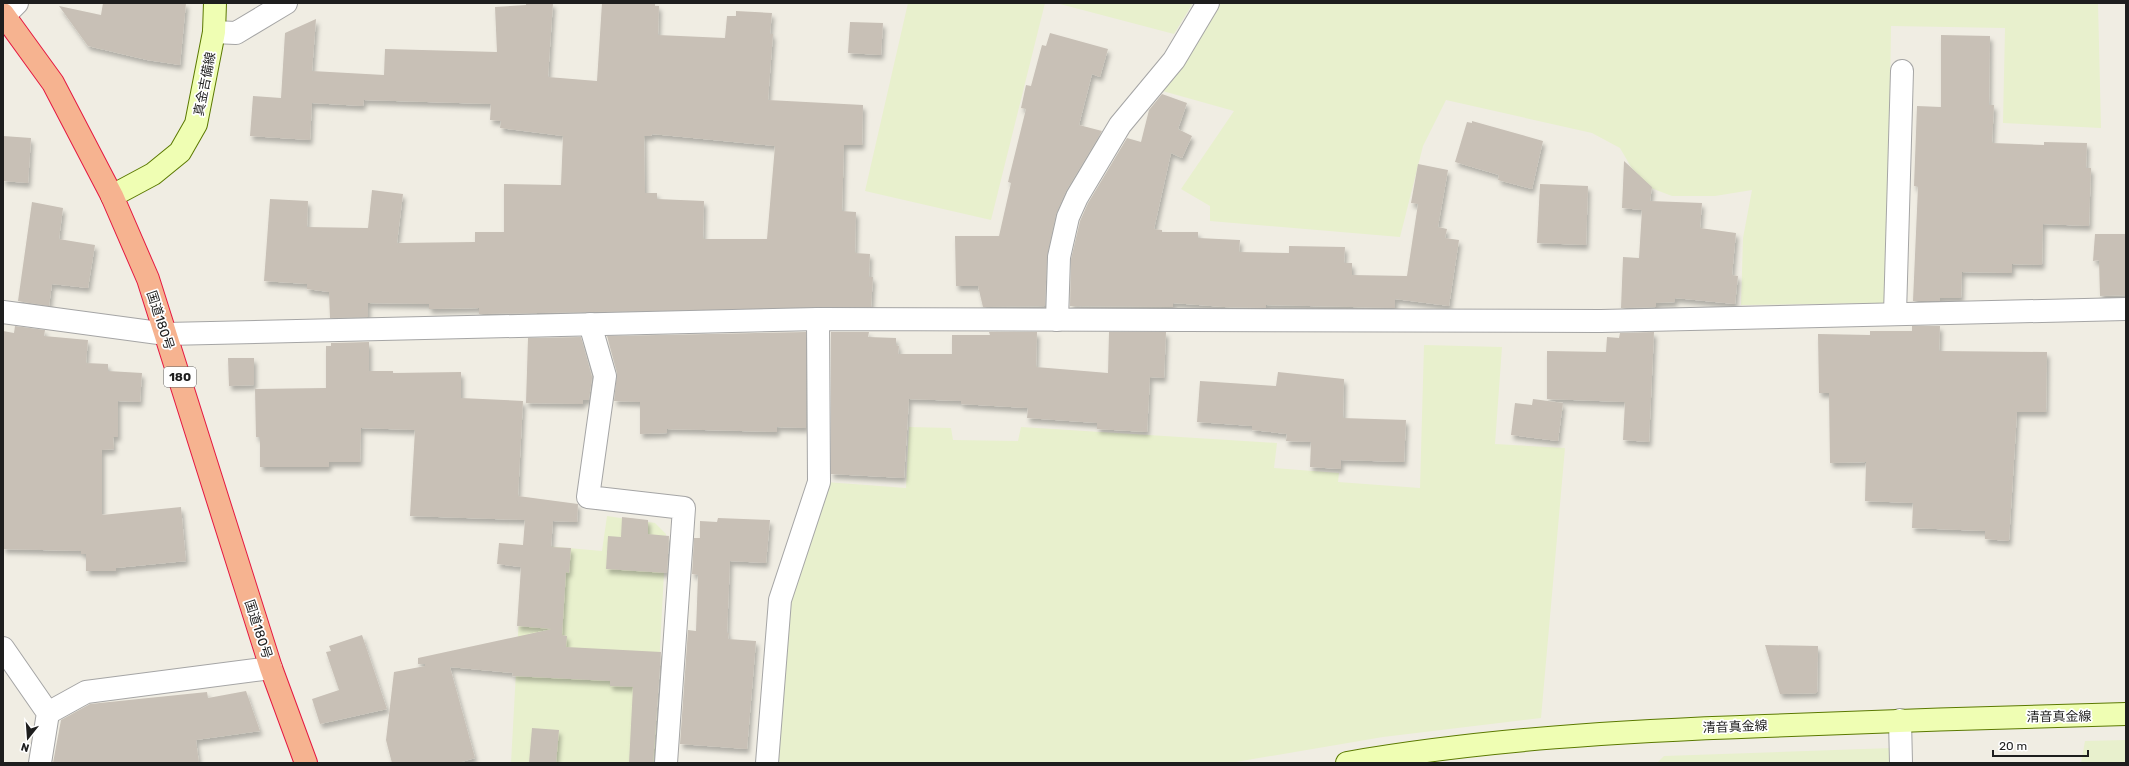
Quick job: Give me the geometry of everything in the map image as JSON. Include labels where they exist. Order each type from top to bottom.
[{"type":"highway","name":"国道180号","points":[[8,11],[53,83],[112,196],[148,279],[271,668],[306,763]]},
{"type":"main road","name":"真金吉備線","points":[[112,196],[153,174],[180,152],[196,124],[214,32],[215,3]]},
{"type":"main road","name":"清音真金線","points":[[1347,763],[1452,746],[1532,738],[1689,728],[1900,720],[2126,714]]},
{"type":"street","points":[[214,32],[236,33],[286,3]]},
{"type":"street","points":[[1057,320],[1059,257],[1068,216],[1077,196],[1120,125],[1174,60],[1208,3]]},
{"type":"street","points":[[1895,314],[1902,70]]},
{"type":"street","points":[[3,312],[166,334],[818,319],[1601,321],[2126,309]]},
{"type":"street","points":[[767,763],[780,600],[819,482],[818,319]]},
{"type":"street","points":[[590,324],[605,376],[588,496],[684,508],[666,763]]},
{"type":"street","points":[[3,648],[48,713],[40,763]]},
{"type":"street","points":[[48,713],[86,692],[271,668]]},
{"type":"street","points":[[1900,720],[1901,763]]},
{"type":"green space","points":[[908,3],[1045,3],[991,220],[865,191]]},
{"type":"green space","points":[[1056,3],[1193,3],[1174,34]]},
{"type":"green space","points":[[1214,3],[2098,3],[2101,128],[2003,123],[2005,28],[1891,26],[1887,303],[1741,305],[1743,238],[1752,190],[1715,196],[1672,196],[1651,188],[1631,167],[1620,148],[1592,133],[1446,100],[1423,146],[1400,237],[1210,221],[1210,206],[1181,189],[1234,111],[1159,90]]},
{"type":"green space","points":[[1424,345],[1502,347],[1495,444],[1565,448],[1541,718],[1383,737],[1230,763],[770,763],[782,625],[826,482],[906,488],[909,427],[951,428],[953,440],[1018,441],[1021,427],[1277,443],[1274,468],[1339,473],[1338,482],[1420,488]]},
{"type":"green space","points":[[607,516],[655,523],[666,534],[654,763],[511,763],[523,544],[602,551]]},
{"type":"green space","points":[[2126,740],[2126,763],[2081,763],[2085,741]]},
{"type":"green space","points":[[1892,748],[1892,763],[1657,763],[1664,756]]},
{"type":"building","points":[[103,3],[186,3],[180,65],[147,60],[88,46],[59,6],[101,15]]},
{"type":"building","points":[[526,3],[553,3],[548,77],[597,81],[602,3],[655,3],[655,6],[659,6],[658,35],[725,38],[727,16],[736,16],[736,11],[772,13],[770,34],[773,34],[768,100],[863,105],[862,145],[844,145],[842,211],[856,212],[855,253],[870,254],[869,277],[873,277],[871,307],[479,314],[479,308],[429,309],[429,304],[368,303],[368,317],[330,318],[329,292],[307,289],[307,284],[264,281],[270,199],[308,201],[307,227],[368,228],[372,190],[403,194],[397,243],[475,242],[475,232],[504,232],[504,184],[561,185],[563,136],[500,128],[501,121],[490,120],[491,104],[364,100],[363,106],[312,103],[310,140],[250,136],[253,96],[281,98],[285,33],[316,19],[312,71],[384,75],[385,49],[497,52],[495,7],[526,5]],"holes":[[[652,134],[775,146],[767,239],[703,239],[704,201],[657,199],[657,193],[645,193],[644,136],[651,136]]]},
{"type":"building","points":[[850,22],[883,23],[881,55],[848,53]]},
{"type":"building","points":[[1050,33],[1108,49],[1100,77],[1092,74],[1079,125],[1102,131],[1066,191],[1056,214],[1047,256],[1045,306],[983,307],[978,286],[956,286],[955,236],[999,236],[1011,183],[1008,182],[1026,109],[1021,108],[1026,85],[1031,86],[1042,45],[1046,46]]},
{"type":"building","points":[[1941,35],[1990,36],[1989,105],[1994,105],[1992,143],[2044,145],[2044,142],[2087,143],[2086,168],[2091,168],[2089,226],[2043,224],[2042,265],[2012,264],[2012,273],[1962,272],[1961,298],[1940,298],[1940,301],[1913,301],[1918,187],[1914,186],[1917,106],[1941,107]]},
{"type":"building","points":[[1162,94],[1187,103],[1178,129],[1192,136],[1182,158],[1171,153],[1154,229],[1162,230],[1162,232],[1198,232],[1198,238],[1240,240],[1239,252],[1289,253],[1289,246],[1345,247],[1344,263],[1352,263],[1352,275],[1407,276],[1418,204],[1411,203],[1418,164],[1448,170],[1438,227],[1447,229],[1445,238],[1459,240],[1449,306],[1395,299],[1395,308],[1266,305],[1266,308],[1224,307],[1173,303],[1173,307],[1070,306],[1071,259],[1080,221],[1088,203],[1127,138],[1141,142],[1149,110]]},
{"type":"building","points":[[1472,121],[1543,141],[1532,189],[1498,180],[1499,175],[1455,162],[1467,122],[1472,123]]},
{"type":"building","points":[[3,136],[31,138],[28,183],[3,181]]},
{"type":"building","points":[[1624,161],[1652,187],[1650,201],[1702,203],[1700,228],[1736,233],[1732,275],[1738,276],[1735,304],[1675,298],[1675,302],[1656,303],[1656,307],[1621,308],[1623,257],[1639,258],[1642,210],[1622,208]]},
{"type":"building","points":[[1540,184],[1588,186],[1586,245],[1537,243]]},
{"type":"building","points":[[32,202],[63,208],[59,239],[95,245],[88,288],[52,284],[49,306],[18,301]]},
{"type":"building","points":[[2095,234],[2126,234],[2126,295],[2100,296],[2099,260],[2093,261]]},
{"type":"building","points":[[15,326],[45,330],[44,336],[88,340],[86,363],[108,364],[108,371],[142,373],[140,402],[118,401],[118,437],[113,437],[114,449],[102,450],[102,515],[181,507],[186,561],[116,568],[116,571],[86,571],[86,554],[81,554],[81,551],[3,549],[3,331],[14,333]]},
{"type":"building","points":[[1912,326],[1940,326],[1939,351],[2047,352],[2046,412],[2017,412],[2009,541],[1985,539],[1985,531],[1912,528],[1913,503],[1865,501],[1866,462],[1830,463],[1829,393],[1819,393],[1818,334],[1870,335],[1870,331],[1912,331]]},
{"type":"building","points":[[806,332],[806,428],[777,427],[777,432],[667,429],[667,433],[640,434],[640,402],[614,401],[617,373],[607,336]]},
{"type":"building","points":[[831,332],[869,332],[868,337],[896,338],[896,345],[899,346],[898,354],[952,354],[952,335],[990,335],[989,332],[1037,332],[1036,367],[1108,373],[1109,332],[1166,332],[1164,378],[1150,377],[1147,432],[1097,429],[1097,423],[1027,418],[1028,408],[961,404],[961,401],[909,399],[904,478],[831,474]]},
{"type":"building","points":[[1654,332],[1649,442],[1623,440],[1625,402],[1547,399],[1547,351],[1606,352],[1607,337],[1619,338],[1620,333]]},
{"type":"building","points":[[581,337],[592,377],[589,400],[583,400],[583,404],[526,403],[528,338]]},
{"type":"building","points":[[369,342],[369,371],[393,371],[393,373],[461,372],[461,398],[523,401],[518,496],[578,504],[577,522],[553,521],[551,547],[571,548],[569,573],[566,572],[562,635],[567,636],[566,647],[661,652],[653,763],[629,763],[633,687],[610,686],[610,681],[512,676],[513,673],[450,667],[475,758],[458,763],[392,763],[386,740],[394,672],[425,666],[425,664],[418,664],[418,658],[552,629],[517,626],[521,567],[497,564],[499,543],[523,545],[525,520],[410,516],[415,430],[361,428],[360,462],[329,462],[329,467],[260,467],[260,437],[256,437],[255,389],[326,388],[326,346],[331,346],[331,343]]},
{"type":"building","points":[[228,358],[254,358],[254,385],[229,386]]},
{"type":"building","points":[[1278,372],[1344,379],[1343,418],[1406,420],[1404,462],[1341,460],[1341,469],[1310,467],[1311,442],[1286,441],[1287,434],[1252,430],[1252,426],[1197,422],[1200,381],[1276,386]]},
{"type":"building","points":[[1533,399],[1563,403],[1558,441],[1511,435],[1515,403],[1532,405]]},
{"type":"building","points":[[622,517],[648,520],[648,534],[669,536],[667,573],[606,569],[608,536],[621,537]]},
{"type":"building","points":[[718,518],[770,520],[766,563],[730,561],[728,639],[756,641],[747,749],[680,744],[688,630],[696,631],[698,575],[692,574],[694,538],[700,538],[700,521],[717,522]]},
{"type":"building","points":[[362,635],[387,709],[320,724],[312,699],[339,690],[326,652],[331,651],[329,646]]},
{"type":"building","points":[[1765,645],[1818,646],[1817,693],[1780,694]]},
{"type":"building","points":[[246,691],[260,731],[196,740],[199,763],[53,763],[61,720],[90,704],[207,692],[208,698]]},
{"type":"building","points":[[532,728],[559,730],[556,763],[529,763]]}]
